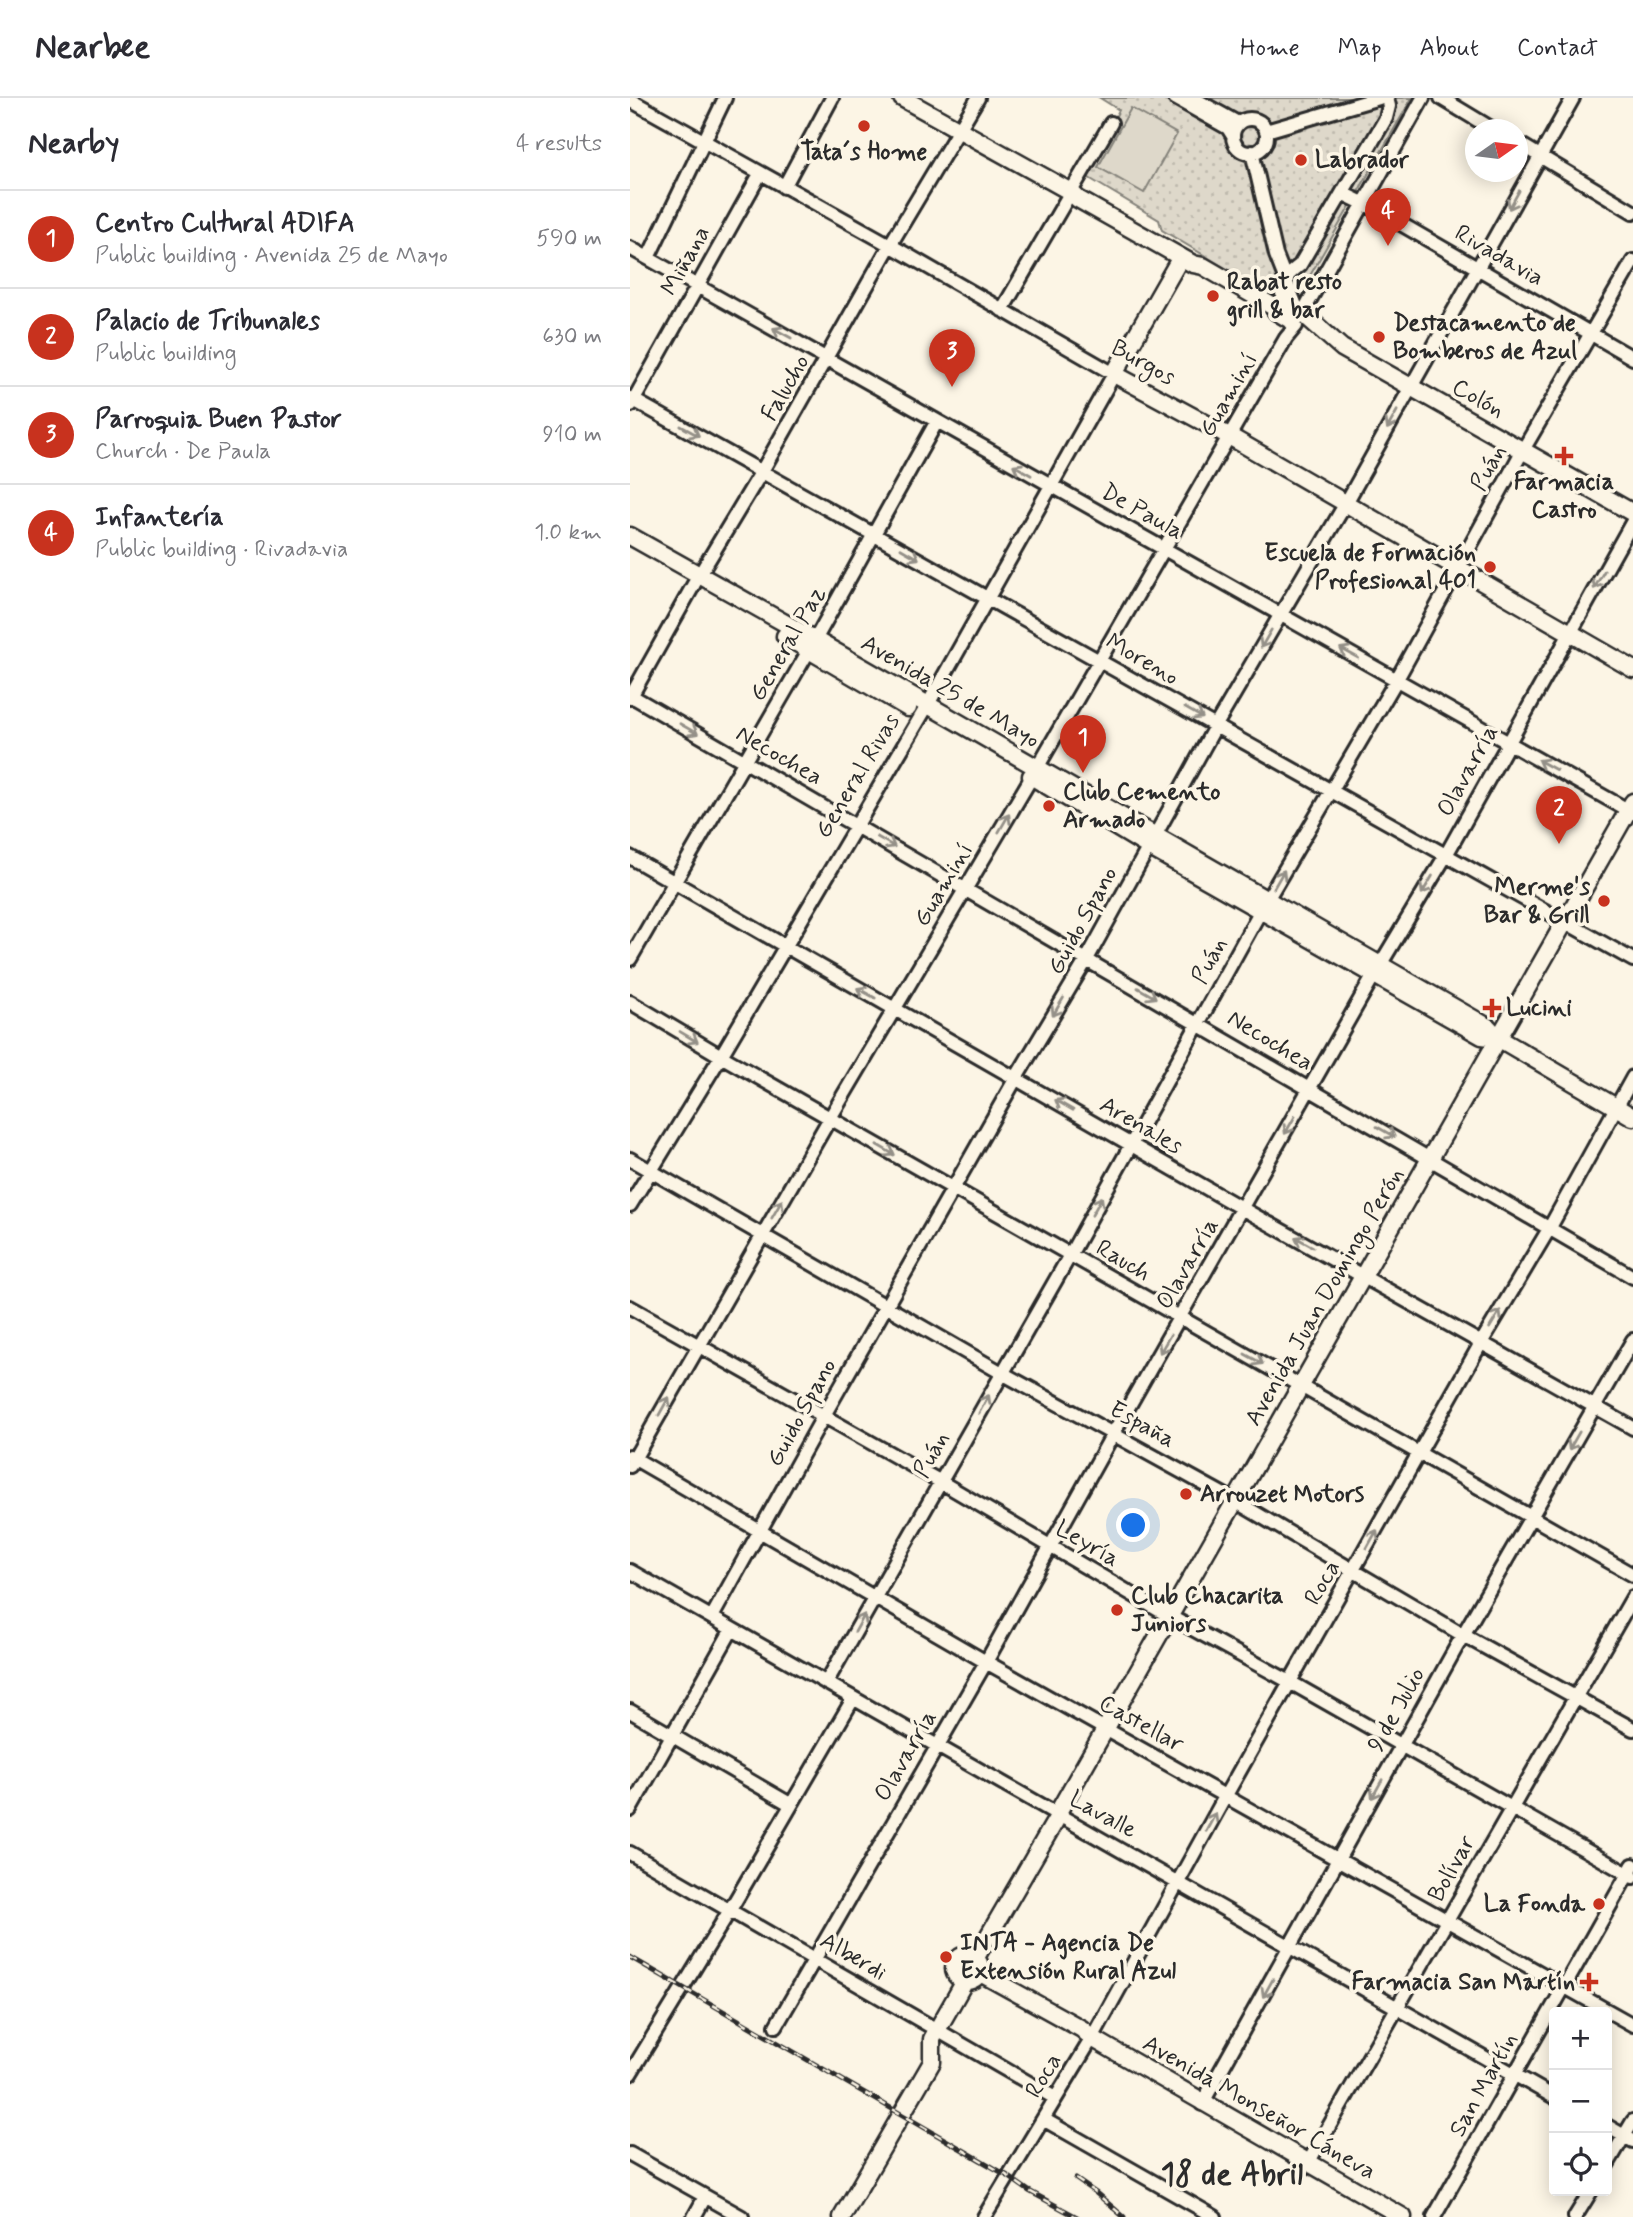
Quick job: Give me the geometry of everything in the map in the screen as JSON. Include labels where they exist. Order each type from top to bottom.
[{"type":"main road","points":[[902,98],[1181,257],[1203,266]]},
{"type":"main road","points":[[1071,192],[1082,193],[1272,306],[1280,306],[1298,316]]},
{"type":"main road","name":"General Rivas","points":[[1114,374],[1181,257]]},
{"type":"main road","name":"Colón","points":[[1298,316],[1342,348],[1633,513]]},
{"type":"main road","name":"Burgos","points":[[1114,374],[1229,436],[1633,669]]},
{"type":"main road","name":"Avenida 25 de Mayo","points":[[630,536],[696,580]]},
{"type":"main road","name":"Avenida 25 de Mayo","points":[[630,547],[812,644],[1377,970],[1488,1027],[1498,1038],[1633,1117]]},
{"type":"main road","name":"Avenida Juan Domingo Perón","points":[[842,2217],[932,2062],[932,2026],[970,1969],[1057,1818],[1104,1728],[1302,1385],[1563,921],[1631,808]]},
{"type":"main road","name":"Avenida Monseñor Cáneva","points":[[970,1969],[981,1980],[1079,2035],[1092,2038],[1202,2104],[1403,2217]]},
{"type":"street","points":[[648,258],[726,98]]},
{"type":"street","points":[[784,187],[832,98]]},
{"type":"street","name":"Falucho","points":[[631,696],[890,245],[978,98]]},
{"type":"street","points":[[1175,98],[1235,130]]},
{"type":"street","points":[[1193,98],[1235,130]]},
{"type":"street","points":[[1266,131],[1379,98]]},
{"type":"street","points":[[1284,277],[1300,265],[1386,118],[1389,106],[1387,98]]},
{"type":"street","name":"Guaminí","points":[[631,1460],[1034,773],[1423,98]]},
{"type":"street","points":[[1441,98],[1476,119]]},
{"type":"street","name":"Guido Spano","points":[[712,1617],[1016,1078],[1087,959],[1216,726],[1346,503],[1573,98]]},
{"type":"street","name":"Burgos","points":[[630,100],[1114,374]]},
{"type":"street","points":[[1247,119],[1256,120],[1266,131],[1265,144],[1259,150],[1241,150],[1234,141],[1235,130],[1247,119]]},
{"type":"street","points":[[1002,310],[1111,123]]},
{"type":"street","points":[[1528,150],[1633,212]]},
{"type":"street","points":[[1252,152],[1276,255],[1290,286],[1298,316]]},
{"type":"street","name":"Miñana","points":[[631,401],[760,174]]},
{"type":"street","name":"Rivadavia","points":[[1342,193],[1477,267],[1633,358]]},
{"type":"street","name":"De Paula","points":[[630,248],[1508,743],[1631,808]]},
{"type":"street","name":"Puán","points":[[826,1683],[1070,1255],[1264,905],[1396,679],[1523,450],[1633,261]]},
{"type":"street","name":"General Rivas","points":[[630,1205],[924,711],[1114,374]]},
{"type":"street","name":"Moreno","points":[[631,401],[1100,659],[1633,960]]},
{"type":"street","name":"General Paz","points":[[630,959],[875,534],[937,421]]},
{"type":"street","name":"Olavarría","points":[[776,2026],[986,1662],[1377,970],[1446,855],[1633,521]]},
{"type":"street","name":"Necochea","points":[[631,696],[1633,1277]]},
{"type":"street","name":"Arenales","points":[[630,857],[1243,1209],[1633,1428]]},
{"type":"street","name":"Rauch","points":[[630,1002],[1180,1319],[1302,1385],[1633,1575]]},
{"type":"street","name":"Roca","points":[[984,2217],[1092,2038],[1226,1795],[1633,1077]]},
{"type":"street","name":"España","points":[[630,1159],[1002,1373],[1235,1501],[1463,1635],[1633,1730]]},
{"type":"street","name":"Leyría","points":[[630,1307],[941,1482],[1169,1616],[1631,1872]]},
{"type":"street","name":"9 de Julio","points":[[1202,2104],[1400,1746],[1633,1340]]},
{"type":"street","name":"Castellar","points":[[631,1460],[1633,2025]]},
{"type":"street","name":"Lavalle","points":[[630,1571],[1549,2094]]},
{"type":"street","name":"Bolívar","points":[[1308,2163],[1633,1597]]},
{"type":"street","points":[[630,1810],[732,1629]]},
{"type":"street","points":[[630,2074],[730,1910],[853,1699]]},
{"type":"street","points":[[630,1711],[790,1804]]},
{"type":"street","name":"Alberdi","points":[[630,1853],[1055,2098]]},
{"type":"street","name":"San Martín","points":[[1434,2217],[1631,1872]]},
{"type":"street","points":[[1043,2119],[1214,2217]]},
{"type":"street","points":[[1612,2159],[1629,2138],[1633,2121]]},
{"type":"street","points":[[1612,2129],[1629,2138]]},
{"type":"street","points":[[630,2154],[742,2217]]},
{"type":"street","points":[[1575,2217],[1588,2196]]},
{"type":"street","points":[[694,2217],[705,2197]]},
{"type":"shaded area","points":[[1100,98],[1412,98],[1300,293],[1274,297],[1162,230],[1159,220],[1084,175],[1119,110]]},
{"type":"shaded area","points":[[1131,108],[1177,134],[1144,193],[1098,167]]},
{"type":"railway","points":[[630,1957],[1077,2217]]},
{"type":"railway","points":[[1076,2179],[1124,2217]]},
{"type":"place","name":"Tata´s Home","points":[[864,126]]},
{"type":"place","name":"Labrador","points":[[1301,160]]},
{"type":"place","name":"Infantería","points":[[1388,246]]},
{"type":"place","name":"Rabat resto grill & bar","points":[[1213,296]]},
{"type":"place","name":"Destacamento de Bomberos de Azul","points":[[1379,337]]},
{"type":"place","name":"Parroquia Buen Pastor","points":[[952,387]]},
{"type":"place","name":"Farmacia Castro","points":[[1564,456]]},
{"type":"place","name":"Escuela de Formación Profesional 401","points":[[1490,567]]},
{"type":"place","name":"Centro Cultural ADIFA","points":[[1083,773]]},
{"type":"place","name":"Club Cemento Armado","points":[[1049,806]]},
{"type":"place","name":"Palacio de Tribunales","points":[[1559,844]]},
{"type":"place","name":"Merme's Bar & Grill","points":[[1604,901]]},
{"type":"place","name":"Lucini","points":[[1492,1008]]},
{"type":"place","name":"Arrouzet Motors","points":[[1186,1494]]},
{"type":"place","name":"Club Chacarita Juniors","points":[[1117,1610]]},
{"type":"place","name":"La Fonda","points":[[1599,1904]]},
{"type":"place","name":"INTA - Agencia De Extensión Rural Azul","points":[[946,1957]]},
{"type":"place","name":"Farmacia San Martín","points":[[1589,1982]]},
{"type":"district","name":"18 de Abril","points":[[1232,2175]]}]
